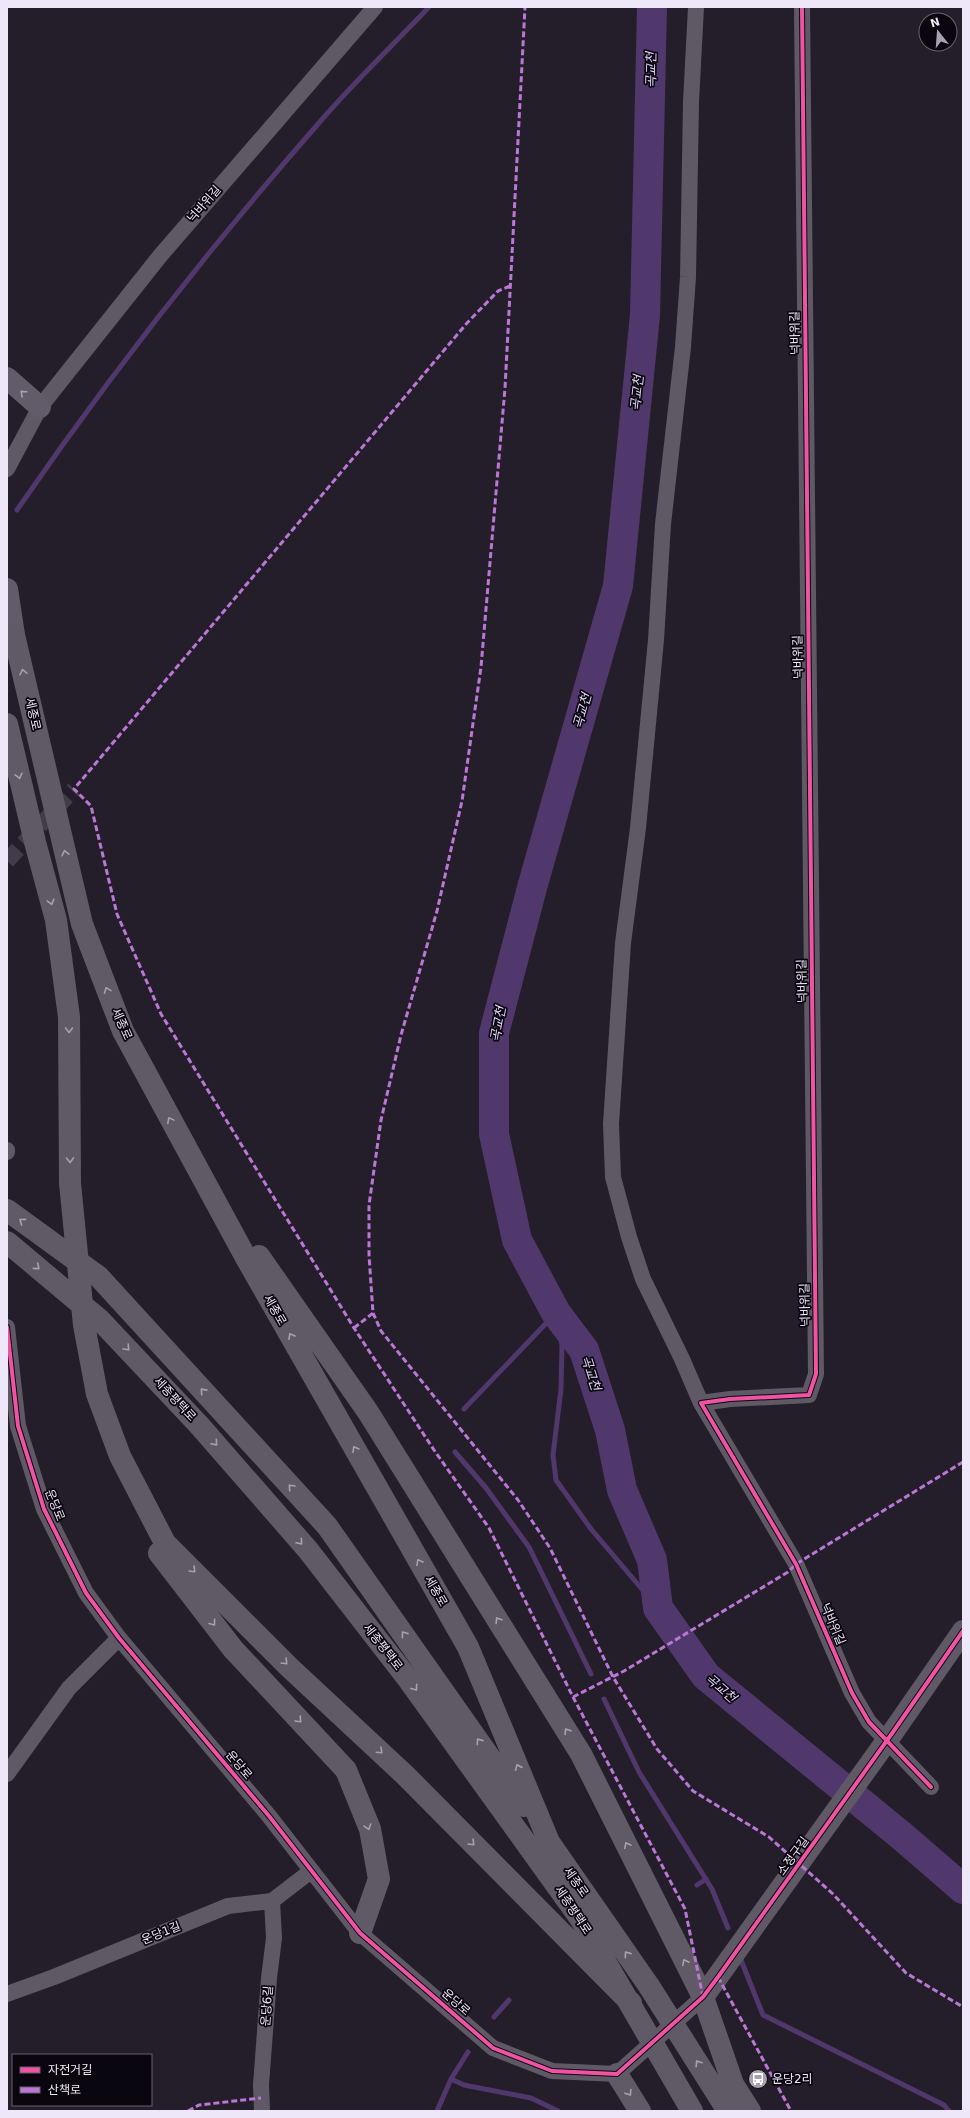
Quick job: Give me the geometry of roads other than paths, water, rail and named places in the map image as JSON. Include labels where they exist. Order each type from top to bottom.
[{"type":"highway","name":"세종로","points":[[14,635],[82,924],[123,1031],[189,1154],[468,1647],[549,1842],[649,1986],[723,2103]]},
{"type":"highway","points":[[7,724],[35,842],[56,920],[69,1017],[70,1183],[84,1326],[97,1394],[154,1546],[233,1649],[346,1770],[370,1829],[379,1880],[360,1933]]},
{"type":"highway","points":[[189,1154],[368,1412],[581,1754],[703,1997],[733,2084],[750,2111]]},
{"type":"highway","name":"세종평택로","points":[[7,1210],[99,1276],[327,1526],[421,1657],[549,1842]]},
{"type":"highway","name":"세종평택로","points":[[7,1242],[100,1320],[199,1425],[298,1538],[403,1673],[580,1918],[631,2003]]},
{"type":"highway","points":[[120,1456],[165,1543],[290,1667],[405,1775],[631,2003],[690,2108]]},
{"type":"highway","points":[[617,2074],[640,2111]]},
{"type":"main road","points":[[7,378],[40,407]]},
{"type":"main road","name":"세종로","points":[[7,589],[14,635]]},
{"type":"street","name":"넉바위길","points":[[7,469],[40,407],[160,256],[375,7]]},
{"type":"street","name":"넉바위길","points":[[696,7],[691,102],[688,277],[684,332],[663,524],[656,640],[638,828],[623,943],[611,1124],[613,1177],[643,1279],[682,1359],[701,1403],[796,1564],[852,1693],[869,1722],[931,1787]]},
{"type":"street","name":"넉바위길","points":[[701,1403],[810,1396],[816,1374],[802,7]]},
{"type":"street","name":"운당로","points":[[7,1327],[18,1426],[44,1509],[86,1593],[119,1638],[269,1816],[360,1933],[493,2048],[552,2071],[617,2074]]},
{"type":"street","name":"소정구길","points":[[617,2074],[703,1997],[893,1732],[963,1631]]},
{"type":"street","points":[[7,1774],[69,1688],[119,1638]]},
{"type":"street","points":[[272,1901],[311,1870]]},
{"type":"street","name":"운당1길","points":[[7,1994],[54,1977],[228,1906],[272,1901]]},
{"type":"street","name":"운당6길","points":[[262,2111],[262,2077],[269,1978],[274,1938],[272,1901]]},
{"type":"waterway","points":[[17,510],[89,408],[204,259],[284,163],[338,102],[363,74],[429,7]]},
{"type":"waterway","name":"곡교천","points":[[652,7],[645,315],[618,586],[533,884],[494,1033],[494,1134],[517,1240],[556,1313],[584,1350],[610,1430],[622,1490],[652,1560],[658,1608],[706,1676],[903,1837],[963,1889]]},
{"type":"waterway","points":[[556,1313],[562,1345],[561,1389],[553,1455],[556,1480],[591,1529],[658,1608]]},
{"type":"waterway","points":[[464,1409],[556,1313]]},
{"type":"waterway","points":[[455,1452],[486,1488],[529,1547],[591,1674]]},
{"type":"waterway","points":[[604,1699],[639,1772],[712,1889],[728,1928]]},
{"type":"waterway","points":[[697,1885],[706,1879]]},
{"type":"waterway","points":[[741,1960],[763,2015],[944,2105],[949,2111]]},
{"type":"waterway","points":[[494,2017],[509,2000]]},
{"type":"waterway","points":[[468,2052],[451,2079],[464,2085],[531,2098],[558,2111]]},
{"type":"waterway","points":[[437,2111],[451,2079]]},
{"type":"tunnel","points":[[7,861],[74,789]]},
{"type":"place","name":"운당2리","points":[[758,2079]]}]
